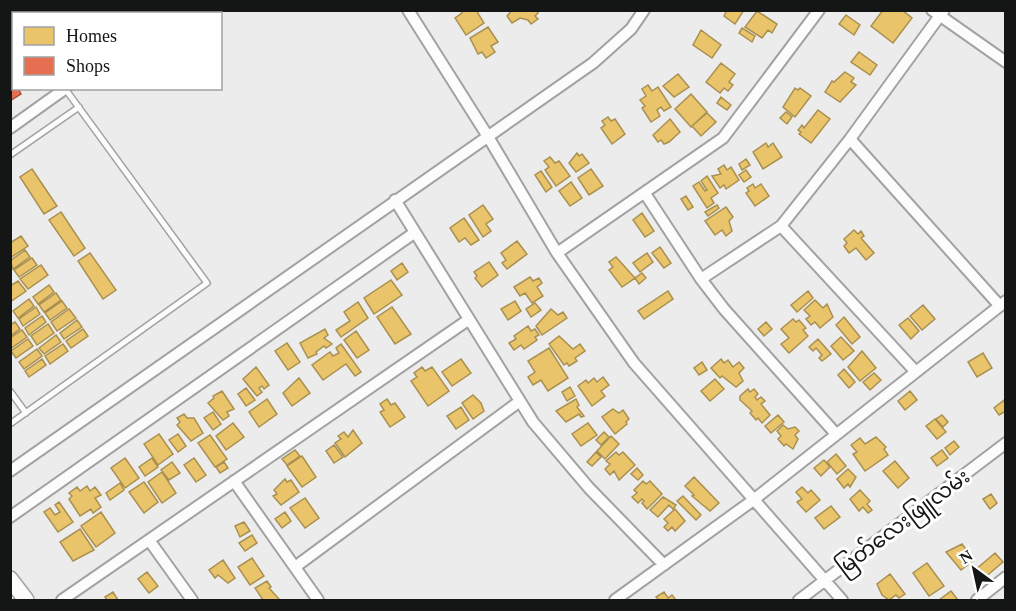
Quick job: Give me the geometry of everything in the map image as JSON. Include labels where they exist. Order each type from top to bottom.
[{"type":"street","points":[[408,10],[487,135],[557,254],[634,363],[752,501],[842,600]]},
{"type":"street","points":[[10,471],[593,63],[631,29],[644,10]]},
{"type":"street","points":[[557,254],[646,195],[723,138],[819,10]]},
{"type":"street","points":[[701,279],[781,226],[850,139],[939,12],[1005,62]]},
{"type":"street","points":[[10,128],[65,90]]},
{"type":"street","points":[[615,600],[752,501],[1002,303],[850,139]]},
{"type":"street","points":[[646,195],[701,279],[836,434]]},
{"type":"street","points":[[395,200],[533,422],[589,488],[664,565]]},
{"type":"street","points":[[781,226],[915,371]]},
{"type":"street","points":[[10,517],[414,233]]},
{"type":"street","points":[[62,600],[468,320]]},
{"type":"street","points":[[295,567],[520,401]]},
{"type":"street","name":"မြတ်လေးဖြူလမ်း","points":[[799,600],[1005,443]]},
{"type":"street","points":[[234,481],[318,600]]},
{"type":"street","points":[[149,540],[192,600]]},
{"type":"street","points":[[982,599],[1005,577]]},
{"type":"street","points":[[10,579],[26,600]]},
{"type":"lane","points":[[10,424],[207,282],[67,90]]},
{"type":"lane","points":[[10,156],[79,107]]},
{"type":"lane","points":[[10,391],[26,413]]},
{"type":"building: Homes","points":[[460,10],[476,10],[484,23],[466,35],[455,18],[462,13]]},
{"type":"building: Homes","points":[[512,10],[537,10],[538,13],[535,16],[538,19],[531,24],[528,20],[520,18],[512,23],[507,16]]},
{"type":"building: Homes","points":[[727,10],[744,10],[735,24],[724,16]]},
{"type":"building: Homes","points":[[883,10],[902,10],[912,18],[893,43],[871,26]]},
{"type":"building: Homes","points":[[757,11],[777,24],[772,33],[768,30],[762,38],[745,27]]},
{"type":"building: Homes","points":[[846,15],[860,25],[854,35],[839,24]]},
{"type":"building: Homes","points":[[488,27],[498,42],[491,46],[495,52],[486,58],[482,52],[478,54],[470,38]]},
{"type":"building: Homes","points":[[742,28],[755,36],[752,42],[739,33]]},
{"type":"building: Homes","points":[[701,30],[721,45],[712,58],[693,45]]},
{"type":"building: Homes","points":[[859,52],[877,65],[870,75],[851,62]]},
{"type":"building: Homes","points":[[721,63],[735,74],[729,82],[733,85],[728,91],[724,88],[720,93],[706,82]]},
{"type":"building: Homes","points":[[845,72],[854,78],[851,82],[856,85],[840,102],[825,92],[832,81],[834,82]]},
{"type":"building: Homes","points":[[678,74],[689,87],[674,97],[663,86]]},
{"type":"building: Homes","points":[[648,85],[652,91],[658,87],[671,107],[664,111],[661,107],[657,110],[660,116],[651,122],[640,100],[646,96],[642,89]]},
{"type":"building: Homes","points":[[795,88],[798,90],[800,88],[811,96],[795,117],[783,107]]},
{"type":"building: Homes","points":[[691,94],[707,112],[691,127],[675,109]]},
{"type":"building: Homes","points":[[721,97],[731,105],[727,110],[717,103]]},
{"type":"building: Homes","points":[[818,110],[830,119],[811,143],[799,134],[801,132],[798,130],[802,125],[804,128]]},
{"type":"building: Homes","points":[[786,112],[792,117],[787,124],[780,118]]},
{"type":"building: Homes","points":[[707,113],[716,122],[701,136],[692,126]]},
{"type":"building: Homes","points":[[608,117],[611,121],[615,119],[625,134],[612,144],[601,128],[605,125],[602,121]]},
{"type":"building: Homes","points":[[670,119],[680,132],[669,142],[664,144],[661,140],[658,142],[653,135]]},
{"type":"building: Homes","points":[[766,143],[768,147],[773,143],[782,157],[763,169],[753,152]]},
{"type":"building: Homes","points":[[577,153],[579,156],[582,154],[589,163],[576,172],[569,163]]},
{"type":"building: Homes","points":[[550,157],[555,163],[559,161],[570,176],[556,186],[545,170],[549,167],[544,161]]},
{"type":"building: Homes","points":[[746,159],[750,165],[742,170],[739,164]]},
{"type":"building: Homes","points":[[724,165],[727,170],[731,167],[739,180],[726,189],[724,185],[720,188],[712,176],[721,174],[718,169]]},
{"type":"building: Homes","points":[[32,169],[57,206],[44,214],[20,177]]},
{"type":"building: Homes","points":[[591,169],[603,186],[589,195],[578,178]]},
{"type":"building: Homes","points":[[746,170],[751,177],[744,182],[739,175]]},
{"type":"building: Homes","points":[[541,171],[552,187],[546,192],[535,175]]},
{"type":"building: Homes","points":[[707,176],[718,193],[711,198],[714,203],[707,208],[693,186],[699,182],[705,191],[707,190],[701,181]]},
{"type":"building: Homes","points":[[571,182],[582,198],[570,206],[559,191]]},
{"type":"building: Homes","points":[[753,184],[755,188],[761,184],[769,196],[755,206],[746,193],[749,191],[747,188]]},
{"type":"building: Homes","points":[[686,196],[693,207],[688,210],[681,199]]},
{"type":"building: Homes","points":[[483,205],[493,219],[486,224],[491,231],[483,237],[469,215]]},
{"type":"building: Homes","points":[[717,205],[719,208],[708,216],[705,212]]},
{"type":"building: Homes","points":[[726,207],[733,217],[729,221],[732,231],[726,236],[722,230],[715,235],[705,221]]},
{"type":"building: Homes","points":[[61,212],[85,248],[74,256],[49,220]]},
{"type":"building: Homes","points":[[642,213],[654,231],[645,237],[633,220]]},
{"type":"building: Homes","points":[[464,218],[479,240],[471,245],[465,238],[459,242],[450,228]]},
{"type":"building: Homes","points":[[854,230],[858,234],[861,231],[864,236],[861,238],[874,253],[866,260],[856,248],[849,253],[844,246],[847,243],[844,239]]},
{"type":"building: Homes","points":[[21,236],[28,246],[10,258],[10,243]]},
{"type":"building: Homes","points":[[517,241],[527,254],[507,269],[502,263],[506,260],[501,253]]},
{"type":"building: Homes","points":[[660,247],[671,263],[664,268],[652,253]]},
{"type":"building: Homes","points":[[25,250],[30,257],[13,269],[10,261]]},
{"type":"building: Homes","points":[[90,253],[116,290],[103,299],[78,261]]},
{"type":"building: Homes","points":[[647,253],[653,262],[640,272],[633,263]]},
{"type":"building: Homes","points":[[616,257],[635,278],[622,287],[609,270],[613,267],[609,262]]},
{"type":"building: Homes","points":[[32,258],[37,265],[19,277],[14,270]]},
{"type":"building: Homes","points":[[489,262],[498,275],[482,287],[475,278],[477,276],[474,272]]},
{"type":"building: Homes","points":[[402,263],[408,272],[397,280],[391,271]]},
{"type":"building: Homes","points":[[41,265],[48,275],[28,289],[20,279]]},
{"type":"building: Homes","points":[[642,273],[646,278],[639,284],[635,278]]},
{"type":"building: Homes","points":[[530,277],[533,281],[539,278],[542,283],[537,287],[543,296],[532,303],[525,293],[520,296],[514,287]]},
{"type":"building: Homes","points":[[391,280],[402,295],[374,314],[364,298]]},
{"type":"building: Homes","points":[[18,281],[26,291],[10,302],[10,286]]},
{"type":"building: Homes","points":[[49,285],[54,292],[38,304],[33,297]]},
{"type":"building: Homes","points":[[668,291],[673,299],[644,319],[638,311]]},
{"type":"building: Homes","points":[[808,291],[813,298],[797,312],[791,305]]},
{"type":"building: Homes","points":[[56,293],[61,300],[44,312],[39,305]]},
{"type":"building: Homes","points":[[29,299],[34,306],[18,318],[13,311]]},
{"type":"building: Homes","points":[[815,300],[823,308],[827,304],[833,317],[820,328],[815,322],[811,325],[806,319],[810,316],[804,310]]},
{"type":"building: Homes","points":[[62,301],[67,308],[50,320],[45,313]]},
{"type":"building: Homes","points":[[515,301],[521,311],[508,320],[501,309]]},
{"type":"building: Homes","points":[[358,302],[368,318],[341,337],[336,330],[350,321],[344,312]]},
{"type":"building: Homes","points":[[535,303],[541,310],[531,317],[526,309]]},
{"type":"building: Homes","points":[[923,305],[935,319],[922,330],[910,316]]},
{"type":"building: Homes","points":[[36,307],[40,314],[23,326],[19,319]]},
{"type":"building: Homes","points":[[392,307],[411,334],[395,344],[377,317]]},
{"type":"building: Homes","points":[[69,309],[76,318],[57,331],[51,322]]},
{"type":"building: Homes","points":[[551,309],[558,315],[563,312],[567,318],[542,335],[536,326]]},
{"type":"building: Homes","points":[[42,316],[46,322],[29,335],[25,328]]},
{"type":"building: Homes","points":[[844,317],[860,337],[852,344],[836,325]]},
{"type":"building: Homes","points":[[908,318],[919,331],[911,339],[899,325]]},
{"type":"building: Homes","points":[[793,319],[796,322],[799,320],[806,328],[803,330],[808,336],[789,353],[781,344],[789,338],[781,329]]},
{"type":"building: Homes","points":[[77,320],[82,327],[64,339],[60,333]]},
{"type":"building: Homes","points":[[15,322],[20,329],[10,336],[10,325]]},
{"type":"building: Homes","points":[[766,322],[772,329],[764,336],[758,329]]},
{"type":"building: Homes","points":[[48,324],[54,333],[37,345],[31,336]]},
{"type":"building: Homes","points":[[528,326],[531,331],[535,329],[539,335],[535,337],[537,340],[524,349],[521,345],[514,350],[509,343],[516,339],[514,336]]},
{"type":"building: Homes","points":[[83,329],[88,336],[71,348],[66,341]]},
{"type":"building: Homes","points":[[325,329],[328,335],[324,338],[332,344],[326,348],[324,346],[316,352],[317,354],[308,358],[300,343]]},
{"type":"building: Homes","points":[[22,330],[27,337],[10,349],[10,338]]},
{"type":"building: Homes","points":[[356,331],[369,350],[357,358],[344,340]]},
{"type":"building: Homes","points":[[56,335],[61,342],[44,354],[39,348]]},
{"type":"building: Homes","points":[[559,336],[573,349],[580,344],[585,351],[575,358],[577,361],[569,366],[567,363],[564,365],[549,344]]},
{"type":"building: Homes","points":[[841,337],[854,351],[843,360],[831,346]]},
{"type":"building: Homes","points":[[28,339],[33,346],[16,358],[11,351]]},
{"type":"building: Homes","points":[[818,339],[831,354],[822,361],[819,358],[822,355],[816,348],[813,351],[809,347]]},
{"type":"building: Homes","points":[[287,343],[300,362],[288,370],[275,351]]},
{"type":"building: Homes","points":[[63,344],[68,351],[50,364],[45,356]]},
{"type":"building: Homes","points":[[341,344],[361,372],[355,376],[346,364],[323,380],[312,365],[330,352],[333,356],[339,353],[336,348]]},
{"type":"building: Homes","points":[[549,348],[568,378],[548,391],[541,380],[533,385],[528,377],[535,372],[528,361]]},
{"type":"building: Homes","points":[[37,349],[42,356],[24,369],[19,362]]},
{"type":"building: Homes","points":[[862,351],[876,368],[860,381],[848,367]]},
{"type":"building: Homes","points":[[983,353],[992,368],[977,377],[968,362]]},
{"type":"building: Homes","points":[[42,359],[46,365],[29,377],[25,371]]},
{"type":"building: Homes","points":[[461,359],[471,373],[452,386],[442,372]]},
{"type":"building: Homes","points":[[721,359],[724,363],[728,360],[733,367],[739,362],[744,368],[739,373],[743,381],[736,387],[722,376],[720,378],[711,368]]},
{"type":"building: Homes","points":[[702,362],[707,370],[699,375],[694,368]]},
{"type":"building: Homes","points":[[256,367],[269,385],[264,389],[262,386],[259,388],[262,392],[257,396],[243,379]]},
{"type":"building: Homes","points":[[422,367],[425,371],[432,367],[449,391],[428,406],[411,381],[417,377],[414,373]]},
{"type":"building: Homes","points":[[844,369],[855,382],[849,388],[838,375]]},
{"type":"building: Homes","points":[[874,373],[881,380],[870,390],[863,382]]},
{"type":"building: Homes","points":[[603,377],[609,385],[601,391],[605,396],[592,406],[578,386],[586,380],[588,383],[594,378],[597,382]]},
{"type":"building: Homes","points":[[299,378],[310,393],[292,406],[283,393]]},
{"type":"building: Homes","points":[[715,379],[724,389],[710,401],[701,391]]},
{"type":"building: Homes","points":[[570,387],[575,396],[567,401],[562,392]]},
{"type":"building: Homes","points":[[246,388],[255,400],[246,406],[238,394]]},
{"type":"building: Homes","points":[[748,389],[750,392],[754,389],[758,394],[755,397],[757,400],[761,397],[765,401],[761,404],[770,415],[762,423],[758,418],[756,420],[750,413],[752,411],[740,400],[740,396]]},
{"type":"building: Homes","points":[[222,391],[234,409],[227,412],[229,416],[223,420],[208,403],[214,398],[213,396]]},
{"type":"building: Homes","points":[[910,391],[917,400],[905,410],[898,401]]},
{"type":"building: Homes","points":[[473,395],[481,403],[484,411],[473,419],[462,403]]},
{"type":"building: Homes","points":[[267,399],[277,414],[259,427],[249,412]]},
{"type":"building: Homes","points":[[387,399],[391,405],[395,403],[405,417],[390,427],[380,412],[384,410],[380,404]]},
{"type":"building: Homes","points":[[576,399],[579,405],[577,407],[584,416],[581,417],[579,414],[566,422],[556,411]]},
{"type":"building: Homes","points":[[1004,400],[1006,411],[999,415],[994,408]]},
{"type":"building: Homes","points":[[461,407],[469,420],[456,429],[447,416]]},
{"type":"building: Homes","points":[[613,409],[619,413],[623,410],[629,419],[627,424],[615,434],[602,417]]},
{"type":"building: Homes","points":[[213,412],[221,424],[213,430],[204,418]]},
{"type":"building: Homes","points":[[184,414],[187,418],[194,418],[203,433],[191,441],[177,425],[180,422],[177,418]]},
{"type":"building: Homes","points":[[778,415],[784,422],[771,433],[765,426]]},
{"type":"building: Homes","points":[[942,415],[948,422],[943,427],[936,419]]},
{"type":"building: Homes","points":[[935,419],[946,432],[937,439],[926,426]]},
{"type":"building: Homes","points":[[233,423],[244,437],[226,450],[216,436]]},
{"type":"building: Homes","points":[[588,423],[597,435],[581,446],[572,434]]},
{"type":"building: Homes","points":[[783,425],[788,429],[795,427],[799,431],[795,435],[798,439],[793,449],[786,444],[784,446],[778,439],[781,436],[777,431]]},
{"type":"building: Homes","points":[[353,430],[362,443],[345,457],[335,443],[341,439],[338,436],[344,432],[348,437]]},
{"type":"building: Homes","points":[[604,432],[609,437],[601,445],[596,440]]},
{"type":"building: Homes","points":[[159,434],[173,454],[158,465],[144,444]]},
{"type":"building: Homes","points":[[178,434],[186,446],[178,452],[169,440]]},
{"type":"building: Homes","points":[[210,435],[227,459],[215,467],[198,443]]},
{"type":"building: Homes","points":[[611,436],[619,444],[605,459],[597,451]]},
{"type":"building: Homes","points":[[876,437],[886,447],[884,449],[888,455],[865,471],[853,454],[857,452],[851,445],[860,438],[865,444]]},
{"type":"building: Homes","points":[[954,441],[959,447],[950,455],[945,448]]},
{"type":"building: Homes","points":[[334,445],[343,457],[334,463],[326,451]]},
{"type":"building: Homes","points":[[295,450],[300,456],[287,465],[282,459]]},
{"type":"building: Homes","points":[[942,450],[948,458],[937,466],[931,458]]},
{"type":"building: Homes","points":[[596,452],[601,457],[592,466],[587,462]]},
{"type":"building: Homes","points":[[616,452],[619,455],[623,452],[635,465],[619,480],[614,471],[610,475],[605,469],[610,464],[606,461]]},
{"type":"building: Homes","points":[[836,454],[846,466],[837,474],[827,462]]},
{"type":"building: Homes","points":[[302,456],[316,477],[302,487],[287,466]]},
{"type":"building: Homes","points":[[125,458],[139,478],[125,488],[111,468]]},
{"type":"building: Homes","points":[[152,458],[158,467],[145,476],[139,467]]},
{"type":"building: Homes","points":[[194,458],[206,475],[196,482],[184,465]]},
{"type":"building: Homes","points":[[824,460],[830,467],[821,476],[814,468]]},
{"type":"building: Homes","points":[[895,461],[909,478],[898,488],[883,471]]},
{"type":"building: Homes","points":[[172,462],[180,473],[169,480],[161,470]]},
{"type":"building: Homes","points":[[224,462],[228,468],[220,473],[216,467]]},
{"type":"building: Homes","points":[[637,468],[643,475],[638,480],[631,474]]},
{"type":"building: Homes","points":[[848,469],[856,477],[850,487],[848,484],[844,488],[837,479]]},
{"type":"building: Homes","points":[[162,472],[176,493],[162,503],[148,482]]},
{"type":"building: Homes","points":[[694,477],[719,503],[710,511],[692,496],[694,495],[685,486]]},
{"type":"building: Homes","points":[[285,479],[287,482],[291,480],[299,492],[281,505],[273,496],[277,494],[274,490]]},
{"type":"building: Homes","points":[[643,481],[646,484],[650,481],[662,494],[647,509],[642,499],[638,503],[632,497],[637,493],[634,490]]},
{"type":"building: Homes","points":[[144,482],[158,502],[144,513],[129,492]]},
{"type":"building: Homes","points":[[120,483],[124,490],[110,500],[106,493]]},
{"type":"building: Homes","points":[[87,486],[90,491],[95,487],[101,495],[95,498],[101,507],[93,513],[91,509],[80,516],[69,499],[72,496],[69,493],[77,487],[80,491]]},
{"type":"building: Homes","points":[[802,487],[808,493],[811,490],[820,500],[806,512],[797,502],[802,499],[796,492]]},
{"type":"building: Homes","points":[[860,490],[870,501],[867,504],[872,510],[868,513],[863,507],[859,511],[850,499]]},
{"type":"building: Homes","points":[[991,494],[997,503],[990,509],[983,499]]},
{"type":"building: Homes","points":[[683,496],[701,515],[696,520],[677,501]]},
{"type":"building: Homes","points":[[663,497],[676,505],[673,509],[669,505],[658,517],[650,510]]},
{"type":"building: Homes","points":[[305,498],[319,518],[305,528],[290,508]]},
{"type":"building: Homes","points":[[59,502],[73,522],[58,532],[44,512],[50,508],[55,515],[60,512],[55,505]]},
{"type":"building: Homes","points":[[831,506],[840,517],[824,529],[815,518]]},
{"type":"building: Homes","points":[[675,509],[685,521],[675,531],[672,527],[668,531],[664,527],[668,523],[664,519]]},
{"type":"building: Homes","points":[[101,512],[115,533],[96,547],[81,526]]},
{"type":"building: Homes","points":[[285,512],[291,521],[282,528],[275,519]]},
{"type":"building: Homes","points":[[244,522],[250,531],[240,537],[235,526]]},
{"type":"building: Homes","points":[[80,529],[94,550],[73,561],[60,542]]},
{"type":"building: Homes","points":[[252,535],[257,543],[245,551],[239,543]]},
{"type":"building: Homes","points":[[962,544],[974,560],[961,570],[946,552]]},
{"type":"building: Homes","points":[[995,553],[1003,562],[983,579],[975,570]]},
{"type":"building: Homes","points":[[252,558],[264,576],[250,585],[238,567]]},
{"type":"building: Homes","points":[[223,560],[235,578],[228,583],[218,575],[215,578],[209,570]]},
{"type":"building: Homes","points":[[927,563],[944,586],[929,596],[913,573]]},
{"type":"building: Homes","points":[[147,572],[158,586],[149,593],[138,579]]},
{"type":"building: Homes","points":[[890,574],[905,594],[899,598],[896,595],[889,600],[882,595],[877,584]]},
{"type":"building: Homes","points":[[267,581],[271,587],[269,588],[279,599],[263,600],[255,588]]},
{"type":"building: Homes","points":[[951,591],[958,600],[939,600]]},
{"type":"building: Homes","points":[[113,592],[118,600],[107,600],[105,597]]},
{"type":"building: Homes","points":[[664,592],[668,598],[672,595],[676,600],[659,600],[656,597]]},
{"type":"building: Shops","points":[[10,41],[12,43],[12,62]]},
{"type":"building: Shops","points":[[12,85],[12,90],[19,90],[21,94],[10,101],[10,86]]}]
